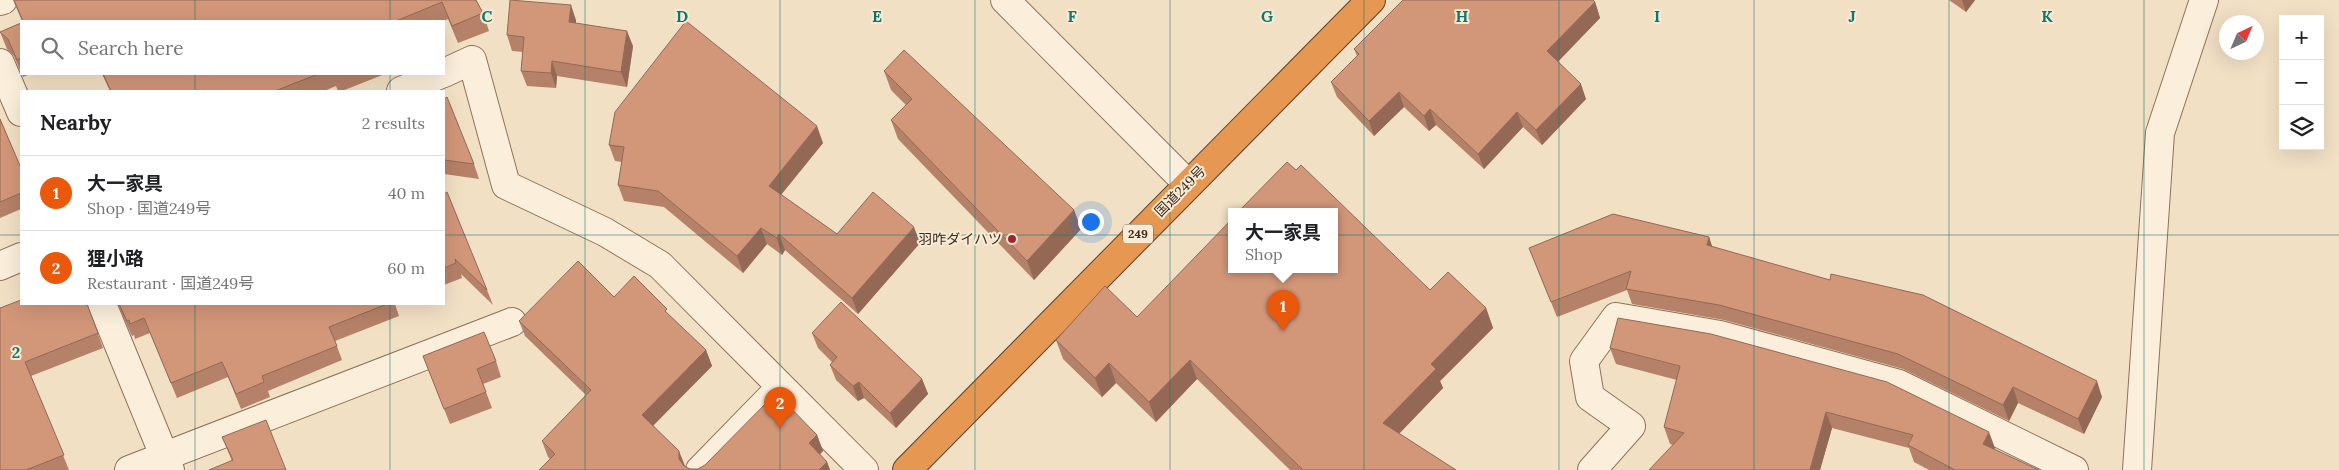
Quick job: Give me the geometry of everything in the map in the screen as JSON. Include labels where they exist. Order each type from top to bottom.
[{"type":"highway","name":"国道249号","points":[[907,470],[1371,0]]},
{"type":"street","points":[[1005,0],[1188,184]]},
{"type":"street","points":[[2137,470],[2160,134],[2204,0]]},
{"type":"street","points":[[445,72],[472,60],[506,185],[605,232],[660,265],[780,388],[864,470]]},
{"type":"street","points":[[0,63],[20,110]]},
{"type":"street","points":[[403,90],[437,75]]},
{"type":"street","points":[[0,266],[20,257]]},
{"type":"street","points":[[102,305],[167,463]]},
{"type":"street","points":[[1592,470],[1631,426],[1590,396],[1584,361],[1616,317],[1720,335],[1899,384],[2074,470]]},
{"type":"street","points":[[129,470],[167,463],[512,322]]},
{"type":"street","points":[[700,470],[780,388]]},
{"type":"building","points":[[14,0],[476,0],[483,13],[452,26],[442,2],[398,20],[23,20]]},
{"type":"building","points":[[510,0],[571,5],[569,22],[627,31],[621,72],[552,61],[551,73],[521,71],[524,37],[507,35]]},
{"type":"building","points":[[1403,0],[1593,0],[1595,2],[1547,51],[1581,84],[1536,130],[1517,112],[1478,154],[1430,109],[1424,116],[1399,92],[1369,121],[1331,82],[1359,54],[1354,49]]},
{"type":"building","points":[[686,21],[817,126],[769,186],[837,234],[873,192],[914,227],[852,298],[779,234],[777,238],[761,228],[737,256],[658,191],[618,185],[624,147],[609,145],[615,112]]},
{"type":"building","points":[[20,23],[20,58],[17,60],[8,39],[0,32]]},
{"type":"building","points":[[904,50],[1074,210],[1027,261],[891,120],[912,99],[884,71]]},
{"type":"building","points":[[103,75],[315,75],[278,90],[111,90]]},
{"type":"building","points":[[447,97],[474,164],[445,160],[445,98]]},
{"type":"building","points":[[0,119],[20,166],[20,193],[0,202]]},
{"type":"building","points":[[1287,162],[1296,170],[1301,165],[1430,290],[1448,272],[1486,308],[1431,364],[1436,369],[1383,423],[1456,470],[1303,470],[1190,360],[1149,402],[1109,363],[1095,378],[1056,340],[1105,286],[1137,317],[1228,223],[1228,273],[1338,273],[1338,208],[1242,208]]},
{"type":"building","points":[[447,192],[487,290],[455,259],[456,263],[445,268],[445,193]]},
{"type":"building","points":[[1613,214],[1709,237],[1707,245],[1830,280],[1831,274],[1923,295],[2097,381],[2078,419],[2013,387],[2003,405],[1898,354],[1719,305],[1626,289],[1631,271],[1551,302],[1529,248]]},
{"type":"building","points":[[578,261],[614,297],[634,276],[667,309],[665,311],[706,350],[642,415],[679,451],[679,459],[684,466],[690,469],[698,469],[705,465],[776,393],[817,435],[809,443],[827,462],[819,470],[539,470],[555,454],[542,441],[591,390],[519,321]]},
{"type":"building","points":[[20,300],[20,305],[87,305],[98,333],[25,362],[64,455],[26,470],[0,470],[0,308]]},
{"type":"building","points":[[841,302],[922,379],[890,413],[859,382],[853,386],[830,365],[837,357],[812,333]]},
{"type":"building","points":[[119,305],[384,305],[329,327],[337,346],[262,376],[264,382],[236,394],[222,362],[171,383],[144,318],[130,324],[129,320],[127,321]]},
{"type":"building","points":[[1618,318],[1711,334],[1887,382],[1989,432],[1983,444],[2039,470],[1955,470],[1908,445],[1913,435],[1826,412],[1810,470],[1649,470],[1684,433],[1664,427],[1680,366],[1610,348]]},
{"type":"building","points":[[484,332],[496,361],[477,369],[486,392],[444,409],[423,356]]},
{"type":"building","points":[[266,420],[286,470],[209,470],[233,460],[222,437]]},
{"type":"place","name":"羽咋ダイハツ","points":[[1012,239]]},
{"type":"place","name":"大一家具","points":[[1283,331]]},
{"type":"place","name":"狸小路","points":[[780,428]]}]
